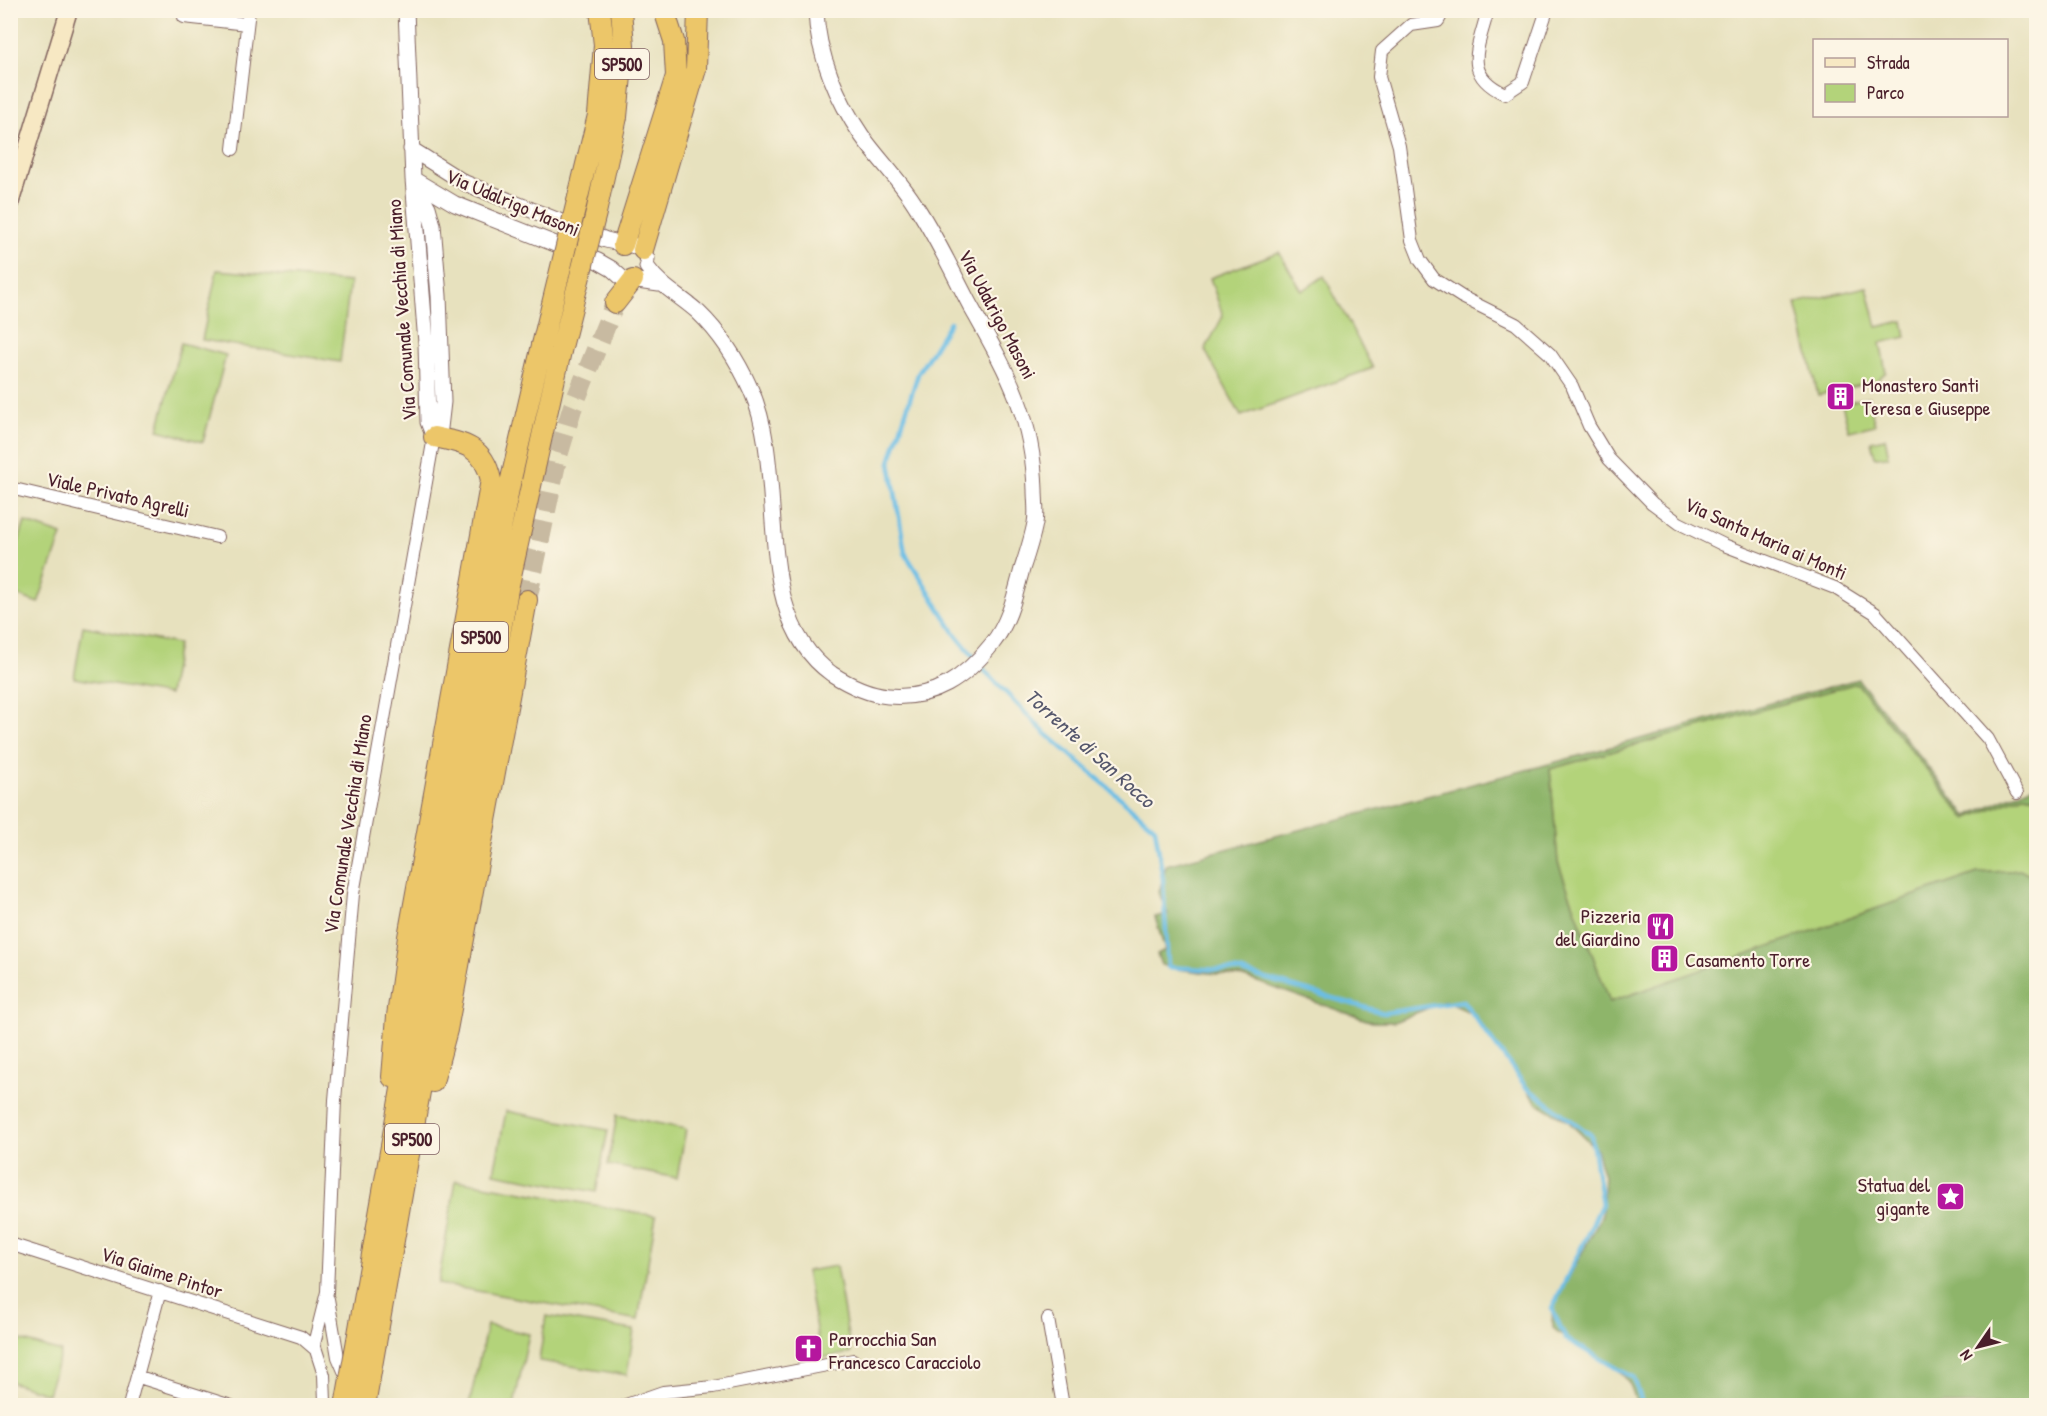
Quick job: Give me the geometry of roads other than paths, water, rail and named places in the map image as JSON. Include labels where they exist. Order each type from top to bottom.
[{"type":"highway","name":"SP500","points":[[365,1406],[367,1342],[394,1187],[489,587],[511,479],[598,115],[604,45],[600,10]]},
{"type":"highway","name":"SP500","points":[[394,1187],[508,589],[561,351],[596,213],[617,117],[624,45],[621,10]]},
{"type":"highway","points":[[637,255],[676,76],[674,41],[664,10]]},
{"type":"highway","points":[[615,303],[637,255],[696,69],[698,10]]},
{"type":"highway","points":[[394,1187],[397,1016],[407,948],[491,480],[487,463],[479,453],[459,442],[434,437]]},
{"type":"highway","points":[[394,1187],[447,1030],[527,600]]},
{"type":"highway","name":"SP500","points":[[345,1406],[367,1342]]},
{"type":"main road","points":[[10,204],[69,10]]},
{"type":"street","points":[[184,10],[184,17],[248,24]]},
{"type":"street","points":[[234,149],[249,10]]},
{"type":"street","name":"Via Comunale Vecchia di Miano","points":[[406,10],[411,149],[424,303],[428,422],[434,437]]},
{"type":"street","name":"Via Udalrigo Masoni","points":[[411,149],[465,183],[637,255],[659,284],[696,310],[711,326],[739,366],[752,391],[768,443],[781,591],[791,626],[809,653],[822,666],[850,685],[883,695],[917,695],[960,678],[996,639],[1012,605],[1036,520],[1034,466],[1027,425],[1010,378],[916,204],[862,135],[833,83],[816,26],[816,10]]},
{"type":"street","name":"Via Santa Maria ai Monti","points":[[1444,10],[1438,21],[1411,25],[1382,51],[1379,76],[1399,146],[1412,240],[1419,260],[1434,279],[1462,297],[1516,324],[1550,354],[1572,386],[1589,426],[1609,459],[1652,503],[1679,523],[1835,588],[1875,613],[1988,739],[2017,793]]},
{"type":"street","points":[[1488,10],[1476,64],[1486,85],[1506,94],[1523,82],[1547,10]]},
{"type":"street","name":"Via Comunale Vecchia di Miano","points":[[372,1406],[366,1394],[351,1386],[338,1357],[327,1292],[335,1100],[353,894],[434,437],[440,428],[443,402],[442,349],[433,225],[428,207],[413,179]]},
{"type":"street","name":"Via Udalrigo Masoni","points":[[413,179],[465,183]]},
{"type":"street","name":"Via Udalrigo Masoni","points":[[413,179],[455,204],[576,251],[612,269],[618,277],[637,255]]},
{"type":"street","points":[[433,225],[436,212],[443,206],[455,204]]},
{"type":"street","points":[[612,269],[613,254],[637,255]]},
{"type":"street","name":"Viale Privato Agrelli","points":[[10,488],[217,537]]},
{"type":"street","name":"Via Giaime Pintor","points":[[10,1244],[301,1337]]},
{"type":"street","points":[[129,1406],[139,1377],[160,1291]]},
{"type":"street","name":"Via Comunale Vecchia di Miano","points":[[324,1404],[324,1375],[315,1349],[316,1334],[327,1292]]},
{"type":"street","points":[[1048,1319],[1064,1406]]},
{"type":"street","points":[[301,1337],[316,1334],[329,1336],[334,1341]]},
{"type":"street","points":[[301,1337],[315,1349]]},
{"type":"street","points":[[623,1406],[663,1392],[713,1387],[853,1360]]},
{"type":"street","points":[[139,1377],[231,1406]]},
{"type":"street","name":"Via Comunale Vecchia di Miano","points":[[324,1404],[335,1389],[351,1386]]},
{"type":"waterway","name":"Torrente di San Rocco","points":[[950,322],[918,374],[890,462],[905,553],[956,635],[986,672],[1043,731],[1155,828],[1163,879],[1168,967],[1239,971],[1384,1013],[1463,1001],[1526,1087],[1591,1135],[1602,1204],[1552,1309],[1566,1339],[1634,1378],[1643,1406]]},
{"type":"tunnel","points":[[527,600],[557,459],[572,409],[615,303]]},
{"type":"place","name":"Monastero Santi Teresa e Giuseppe","points":[[1841,396]]},
{"type":"place","name":"Pizzeria del Giardino","points":[[1661,926]]},
{"type":"place","name":"Casamento Torre","points":[[1664,959]]},
{"type":"place","name":"Statua del gigante","points":[[1951,1196]]},
{"type":"place","name":"Parrocchia San Francesco Caracciolo","points":[[808,1349]]}]
